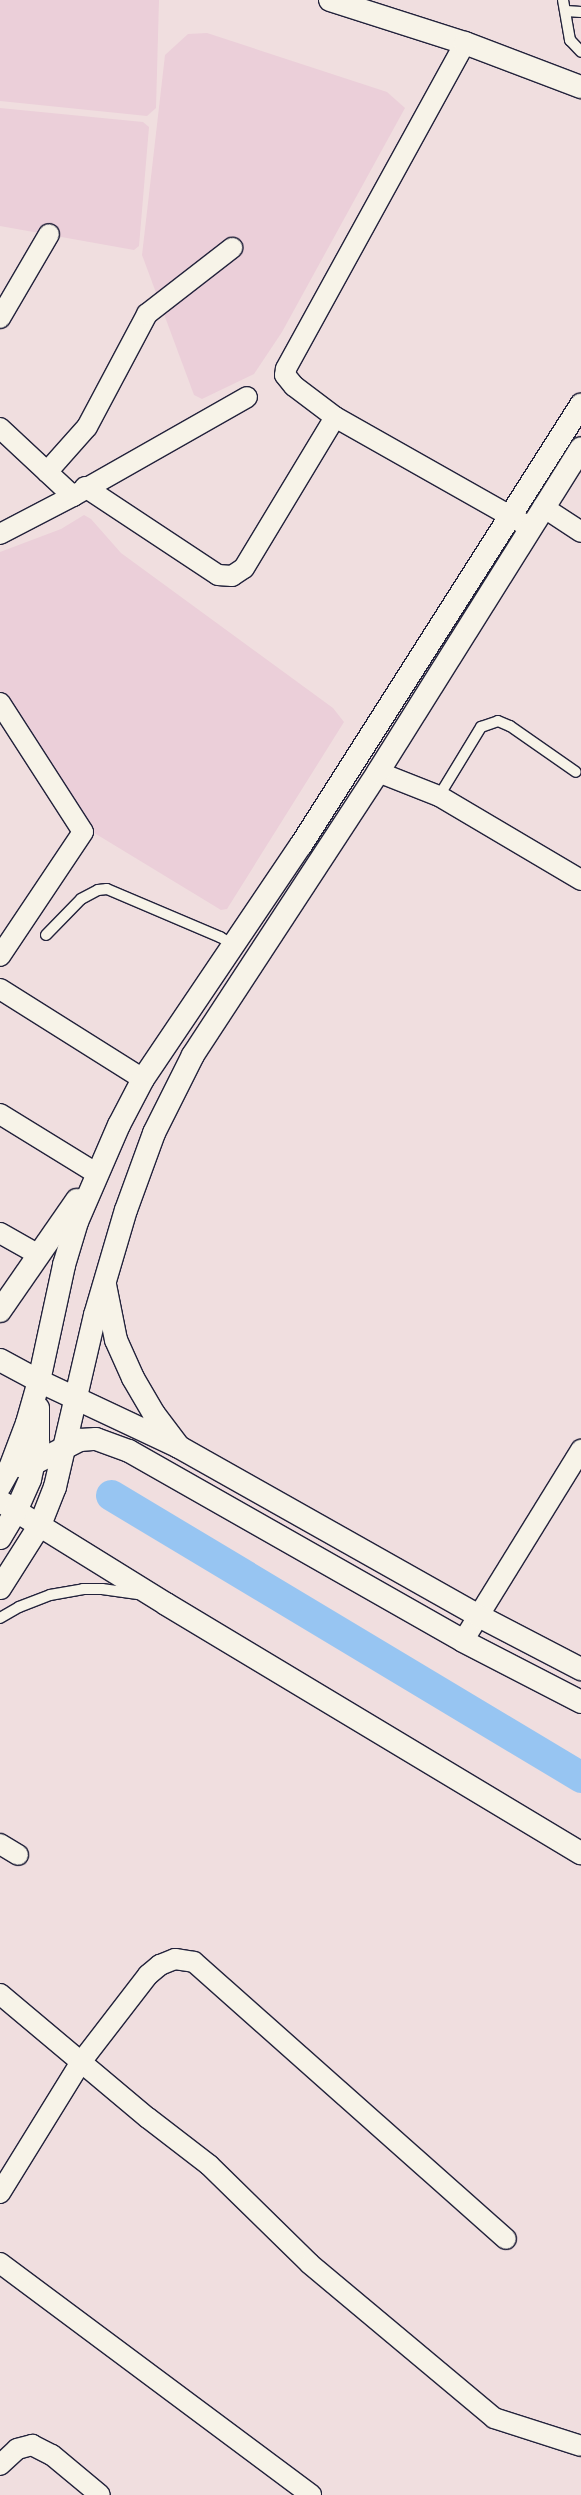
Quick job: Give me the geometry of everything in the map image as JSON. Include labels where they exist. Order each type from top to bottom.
[{"type":"main road","points":[[330,0],[366,5],[581,87]]},
{"type":"main road","points":[[3,1474],[39,1381],[64,1265],[96,1173],[143,1079],[234,946],[512,515],[581,405]]},
{"type":"main road","points":[[0,1588],[40,1525],[55,1487],[104,1280],[154,1133],[193,1055],[378,772],[581,448]]},
{"type":"main road","points":[[0,1311],[96,1173]]},
{"type":"main road","points":[[104,1280],[116,1340],[130,1372],[154,1414],[179,1447]]},
{"type":"main road","points":[[0,1360],[39,1381],[179,1447],[479,1616],[581,1669]]},
{"type":"main road","points":[[0,1538],[8,1506],[35,1463],[39,1424],[39,1381]]},
{"type":"main road","points":[[3,1474],[35,1463],[80,1440],[96,1439],[129,1451],[463,1640],[581,1702]]},
{"type":"main road","points":[[8,1506],[166,1604],[581,1853]]},
{"type":"street","points":[[465,44],[286,369],[288,381],[335,417],[512,515],[531,528]]},
{"type":"street","points":[[0,318],[49,234]]},
{"type":"street","points":[[47,472],[87,427],[147,314],[232,248]]},
{"type":"street","points":[[0,534],[247,397]]},
{"type":"street","points":[[0,428],[47,472],[218,575],[232,576],[244,568],[335,417]]},
{"type":"street","points":[[544,507],[581,532]]},
{"type":"street","points":[[0,703],[83,832],[0,956]]},
{"type":"street","points":[[378,772],[439,796],[581,880]]},
{"type":"street","points":[[0,989],[143,1079]]},
{"type":"street","points":[[0,1114],[96,1173]]},
{"type":"street","points":[[0,1233],[39,1255]]},
{"type":"street","points":[[463,1640],[580,1454]]},
{"type":"street","points":[[0,1844],[18,1855]]},
{"type":"street","points":[[0,2193],[81,2062],[148,1975],[160,1964],[175,1958],[194,1962],[506,2239]]},
{"type":"street","points":[[0,1994],[81,2062],[209,2165],[310,2264],[494,2418],[581,2446]]},
{"type":"street","points":[[0,2264],[311,2495]]},
{"type":"street","points":[[0,2465],[17,2449],[32,2445],[52,2455],[100,2495]]},
{"type":"lane","points":[[563,0],[570,40],[581,52]]},
{"type":"lane","points":[[566,11],[581,12]]},
{"type":"lane","points":[[439,796],[481,727],[498,720],[510,726],[576,772]]},
{"type":"lane","points":[[46,935],[81,899],[98,890],[107,889],[220,937],[234,946]]},
{"type":"lane","points":[[0,1618],[19,1607],[50,1595],[83,1589],[121,1591],[166,1604]]},
{"type":"shaded area","points":[[0,0],[159,0],[156,108],[147,116],[0,101]]},
{"type":"shaded area","points":[[207,33],[387,92],[405,108],[282,332],[254,374],[202,399],[194,395],[142,255],[165,55],[188,34]]},
{"type":"shaded area","points":[[0,108],[143,122],[149,127],[139,246],[134,250],[0,226]]},
{"type":"shaded area","points":[[84,515],[91,519],[121,553],[333,708],[344,722],[227,909],[221,910],[91,831],[0,691],[0,552],[61,529]]},
{"type":"waterway","points":[[111,1495],[581,1777]]}]
